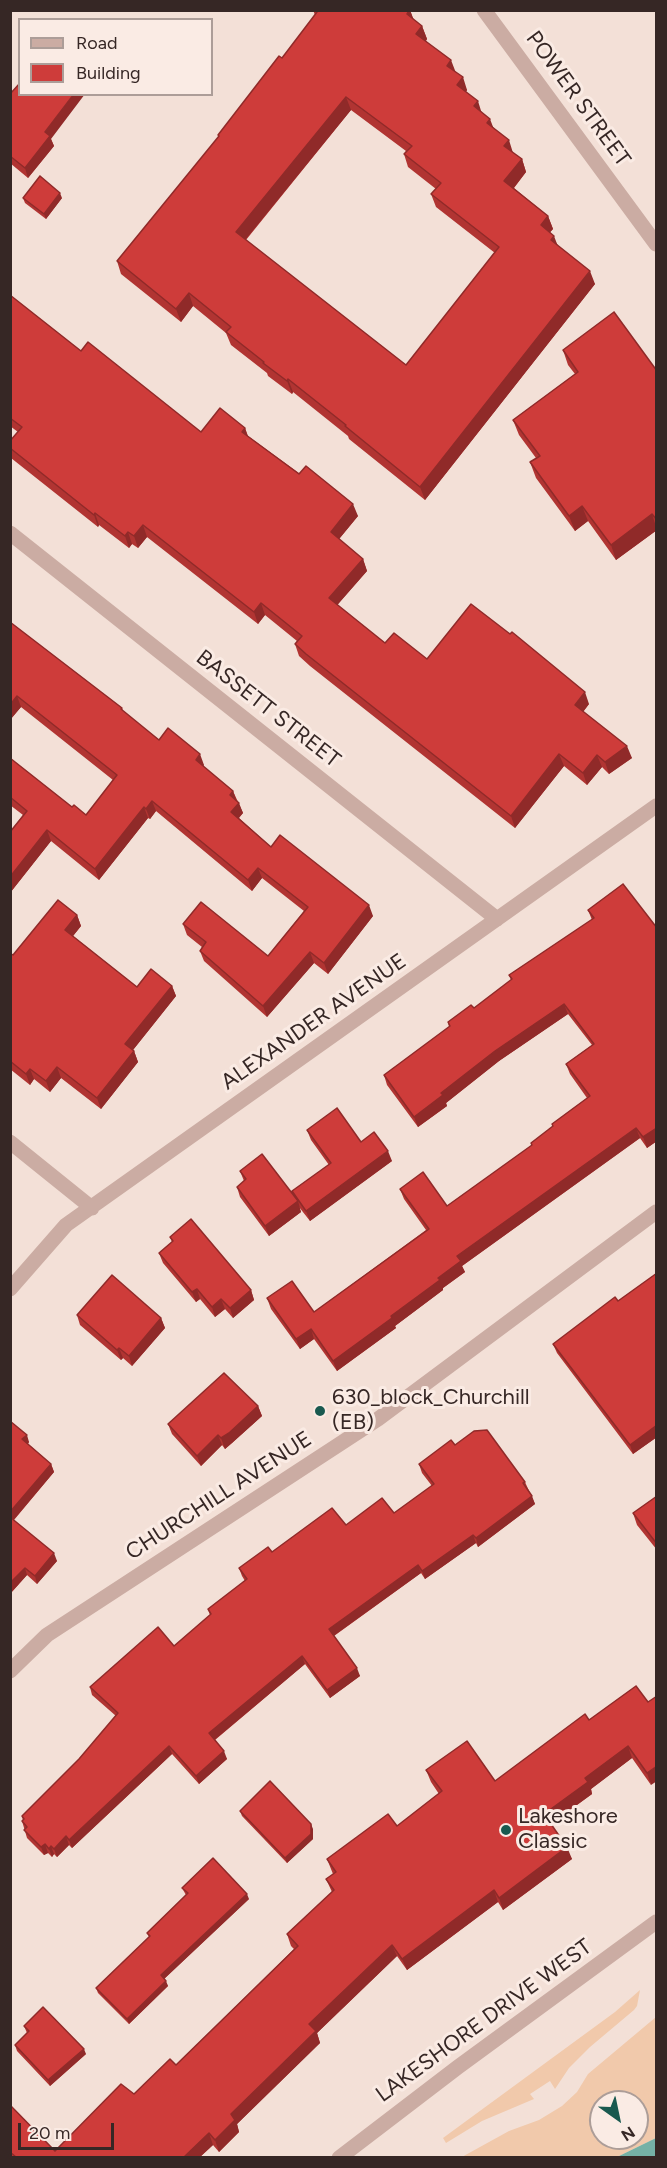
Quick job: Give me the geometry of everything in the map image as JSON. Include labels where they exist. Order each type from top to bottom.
[{"type":"street","name":"POWER STREET","points":[[484,10],[657,244]]},
{"type":"street","name":"BASSETT STREET","points":[[10,533],[497,919]]},
{"type":"street","name":"ALEXANDER AVENUE","points":[[10,1289],[66,1226],[657,806]]},
{"type":"street","points":[[10,1142],[92,1208]]},
{"type":"street","name":"CHURCHILL AVENUE","points":[[10,1671],[47,1635],[378,1419],[657,1212]]},
{"type":"street","name":"LAKESHORE DRIVE WEST","points":[[339,2157],[657,1922]]},
{"type":"sand","points":[[640,1990],[634,2010],[569,2068],[555,2089],[550,2081],[530,2094],[534,2099],[482,2121],[446,2143],[443,2138],[615,2012]]},
{"type":"sand","points":[[656,2017],[656,2138],[649,2141],[649,2090],[589,2090],[589,2150],[631,2150],[617,2157],[460,2158],[509,2131],[539,2120],[562,2106],[577,2092],[588,2074]]},
{"type":"water","points":[[656,2138],[656,2157],[617,2157],[631,2150],[649,2150],[649,2141]]},
{"type":"building","points":[[315,10],[409,10],[407,14],[422,26],[416,34],[451,60],[447,66],[463,77],[457,85],[478,101],[474,106],[490,119],[487,123],[509,140],[504,146],[522,159],[504,181],[548,216],[541,225],[554,236],[551,240],[590,271],[420,487],[346,425],[288,379],[287,381],[263,363],[226,332],[231,327],[189,293],[176,309],[117,261],[219,136],[279,56],[282,58],[317,12]],"holes":[[[346,97],[412,146],[404,154],[441,183],[431,194],[499,247],[406,365],[236,232]]]},
{"type":"building","points":[[18,85],[18,96],[72,96],[45,132],[50,136],[25,168],[10,156],[10,94]]},
{"type":"building","points":[[40,176],[60,193],[44,214],[23,198]]},
{"type":"building","points":[[10,295],[81,351],[88,342],[201,432],[220,408],[245,428],[242,432],[299,474],[306,466],[353,504],[331,532],[363,559],[329,598],[385,643],[394,633],[427,659],[471,604],[510,634],[512,632],[585,692],[575,705],[627,746],[605,762],[597,755],[583,773],[559,754],[511,816],[306,654],[295,644],[302,636],[261,603],[254,612],[143,525],[134,536],[128,532],[125,536],[95,513],[94,515],[10,448],[10,441],[22,427],[10,418]]},
{"type":"building","points":[[614,312],[657,371],[657,520],[652,514],[611,545],[582,506],[569,516],[530,462],[540,456],[513,420],[578,372],[563,350]]},
{"type":"building","points":[[10,622],[122,708],[159,740],[168,728],[200,754],[196,760],[233,791],[230,795],[239,803],[231,812],[271,847],[280,835],[369,905],[324,963],[310,952],[263,1006],[200,951],[206,942],[183,924],[201,902],[268,956],[308,907],[258,868],[248,880],[152,801],[146,809],[144,807],[95,869],[47,830],[10,877],[10,832],[27,811],[10,797],[10,758],[72,807],[74,805],[86,815],[117,775],[17,696],[10,705]]},
{"type":"building","points":[[623,884],[657,928],[657,1128],[643,1137],[636,1128],[457,1256],[461,1261],[438,1278],[440,1280],[333,1361],[311,1329],[296,1339],[267,1298],[292,1281],[314,1312],[429,1229],[400,1189],[423,1172],[447,1206],[532,1145],[531,1143],[553,1126],[552,1124],[590,1096],[566,1064],[594,1044],[564,1004],[495,1051],[414,1117],[384,1075],[450,1026],[448,1022],[471,1005],[474,1008],[512,979],[509,975],[594,918],[588,910]]},
{"type":"building","points":[[58,900],[77,915],[65,930],[137,987],[151,969],[172,986],[125,1044],[134,1051],[97,1098],[57,1067],[46,1081],[30,1069],[26,1074],[10,1061],[10,953],[13,955]]},
{"type":"building","points":[[337,1108],[361,1142],[374,1132],[388,1151],[306,1211],[292,1191],[331,1163],[307,1130]]},
{"type":"building","points":[[262,1154],[298,1201],[265,1226],[237,1187],[246,1179],[240,1171]]},
{"type":"building","points":[[191,1219],[251,1290],[230,1308],[221,1299],[212,1307],[197,1289],[192,1292],[159,1253],[173,1241],[170,1237]]},
{"type":"building","points":[[657,1273],[657,1425],[630,1445],[553,1344],[615,1297],[618,1301]]},
{"type":"building","points":[[112,1275],[161,1318],[129,1356],[119,1348],[117,1350],[77,1315]]},
{"type":"building","points":[[224,1373],[258,1406],[229,1433],[221,1438],[218,1435],[197,1456],[168,1424]]},
{"type":"building","points":[[10,1421],[27,1435],[22,1439],[51,1464],[10,1512]]},
{"type":"building","points":[[487,1430],[525,1482],[523,1483],[532,1496],[476,1538],[473,1535],[422,1571],[418,1565],[329,1629],[357,1668],[327,1690],[302,1656],[209,1733],[224,1751],[196,1776],[169,1746],[69,1840],[66,1836],[54,1849],[51,1846],[49,1849],[45,1844],[41,1847],[24,1830],[27,1827],[22,1821],[24,1819],[22,1816],[79,1759],[118,1713],[90,1687],[158,1627],[174,1646],[211,1614],[208,1609],[247,1579],[239,1568],[268,1547],[272,1552],[332,1508],[346,1525],[382,1498],[394,1513],[434,1484],[419,1464],[451,1440],[455,1445],[474,1431]]},
{"type":"building","points":[[657,1496],[657,1544],[633,1513]]},
{"type":"building","points":[[10,1517],[54,1553],[35,1576],[25,1568],[10,1583]]},
{"type":"building","points":[[636,1686],[648,1702],[657,1696],[657,1766],[647,1773],[628,1746],[585,1778],[588,1782],[544,1814],[567,1847],[499,1898],[494,1890],[402,1959],[392,1945],[309,2024],[316,2031],[231,2114],[235,2120],[215,2140],[209,2133],[184,2157],[16,2157],[10,2152],[10,2105],[55,2151],[121,2084],[134,2094],[170,2059],[176,2065],[298,1946],[287,1934],[334,1890],[326,1879],[336,1872],[327,1859],[388,1814],[397,1826],[442,1791],[426,1770],[467,1741],[495,1781],[585,1714],[589,1720]]},
{"type":"building","points":[[270,1781],[311,1824],[311,1834],[285,1858],[240,1811]]},
{"type":"building","points":[[213,1858],[247,1894],[161,1975],[166,1981],[127,2019],[96,1988],[150,1936],[147,1933],[188,1893],[182,1888]]},
{"type":"building","points":[[43,2007],[84,2049],[48,2080],[15,2045],[29,2031],[24,2026]]},
{"type":"place","name":"630_block_Churchill (EB)","points":[[320,1411]]},
{"type":"place","name":"Lakeshore Classic","points":[[506,1830]]}]
